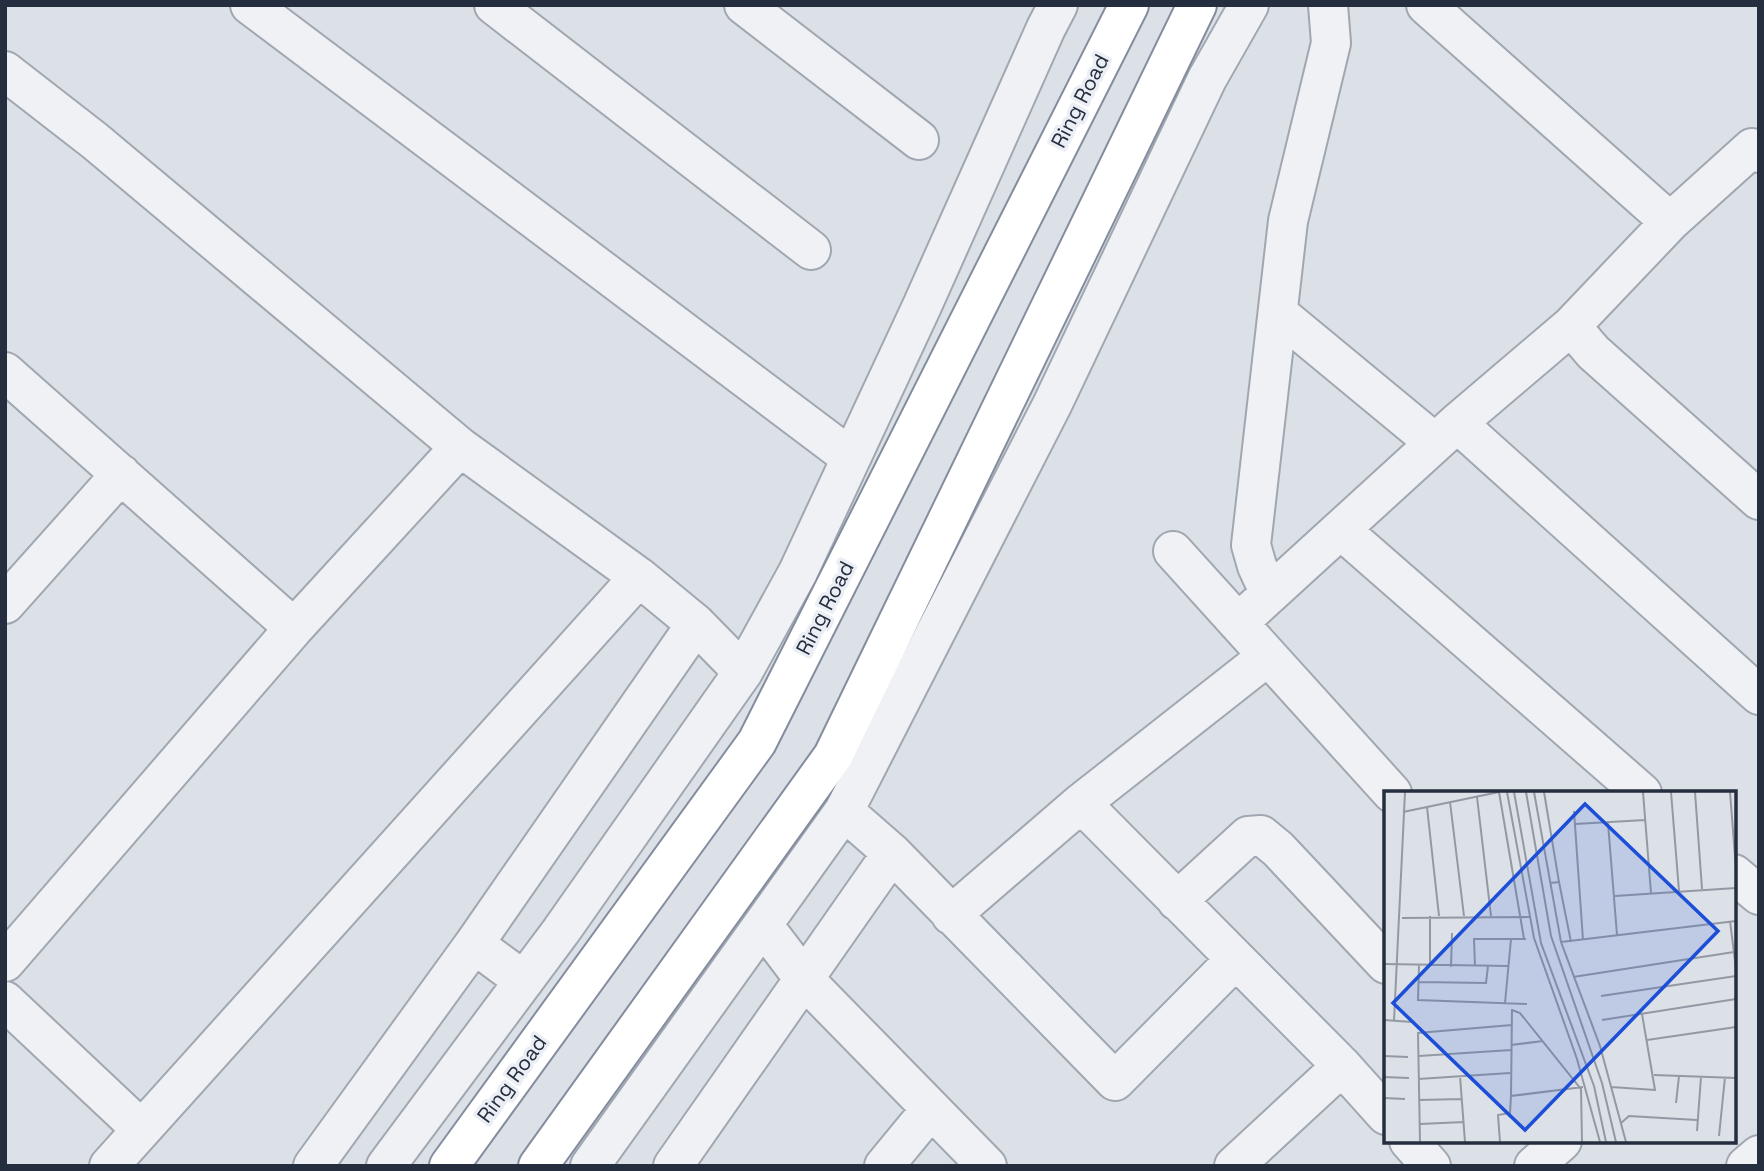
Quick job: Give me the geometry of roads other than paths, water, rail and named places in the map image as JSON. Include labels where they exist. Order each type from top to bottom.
[{"type":"highway","name":"Ring Road","points":[[449,1166],[757,743],[1129,5]]},
{"type":"highway","points":[[538,1166],[833,756],[1198,5]]},
{"type":"street","points":[[250,5],[850,457]]},
{"type":"street","points":[[494,5],[811,250]]},
{"type":"street","points":[[744,5],[919,140]]},
{"type":"street","points":[[386,1166],[524,981],[743,672],[798,572],[922,306],[1046,28],[1059,5]]},
{"type":"street","points":[[590,1166],[845,811],[1052,405],[1207,79],[1249,5]]},
{"type":"street","points":[[1270,594],[1251,545],[1288,221],[1331,43],[1328,5]]},
{"type":"street","points":[[1426,5],[1670,222]]},
{"type":"street","points":[[5,71],[106,150],[460,447],[639,577],[696,624],[743,672]]},
{"type":"street","points":[[1238,623],[1446,433],[1571,326],[1670,222],[1752,148],[1759,153]]},
{"type":"street","points":[[1279,314],[1446,433],[1759,695]]},
{"type":"street","points":[[1571,326],[1593,352],[1759,500]]},
{"type":"street","points":[[5,372],[294,628]]},
{"type":"street","points":[[5,962],[294,628],[460,447]]},
{"type":"street","points":[[5,604],[121,474]]},
{"type":"street","points":[[1340,530],[1640,791]]},
{"type":"street","points":[[1173,551],[1390,791]]},
{"type":"street","points":[[109,1166],[639,577]]},
{"type":"street","points":[[313,1166],[474,944],[696,624]]},
{"type":"street","points":[[951,915],[1081,803],[1268,656]]},
{"type":"street","points":[[1081,803],[1342,1066],[1384,1113]]},
{"type":"street","points":[[845,811],[892,853],[1115,1081],[1235,960]]},
{"type":"street","points":[[1177,901],[1248,836],[1261,835],[1278,849],[1384,962]]},
{"type":"street","points":[[673,1166],[892,853]]},
{"type":"street","points":[[1736,876],[1759,895]]},
{"type":"street","points":[[763,925],[804,979],[987,1166]]},
{"type":"street","points":[[474,944],[524,981]]},
{"type":"street","points":[[5,1002],[141,1129]]},
{"type":"street","points":[[1234,1166],[1342,1066]]},
{"type":"street","points":[[884,1166],[931,1109]]},
{"type":"street","points":[[1411,1143],[1431,1166]]},
{"type":"street","points":[[1746,1166],[1759,1155]]}]
